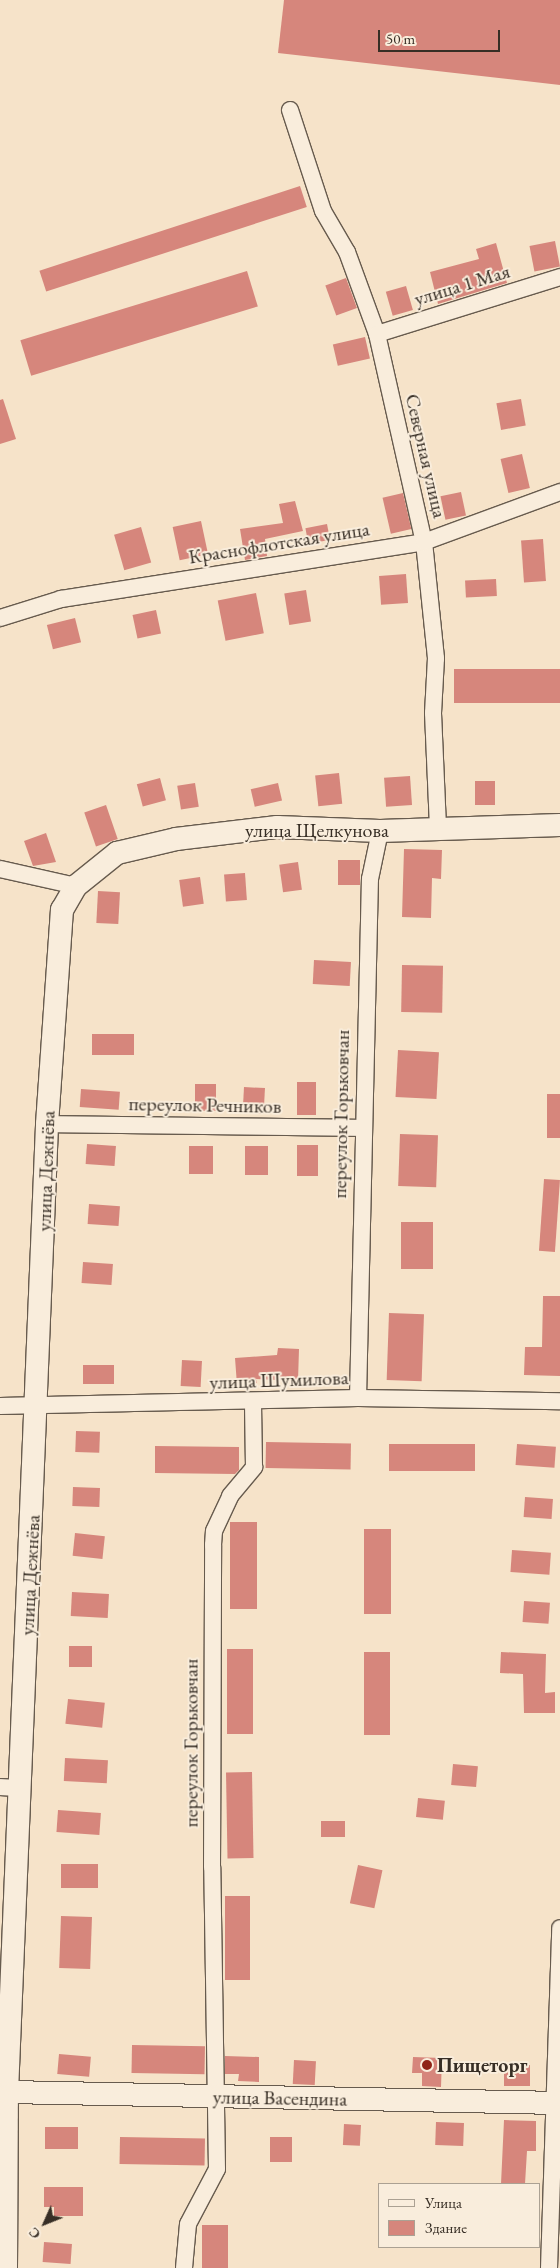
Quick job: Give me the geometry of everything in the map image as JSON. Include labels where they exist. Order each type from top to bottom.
[{"type":"main road","name":"улица Щелкунова","points":[[76,886],[117,853],[176,839],[276,827],[380,831],[560,825]]},
{"type":"main road","name":"улица Дежнёва","points":[[6,2268],[3,2092],[10,1788],[37,1406],[47,1124],[62,910],[76,886]]},
{"type":"main road","name":"улица Васендина","points":[[3,2092],[556,2103]]},
{"type":"street","name":"Северная улица","points":[[290,110],[322,211],[346,252],[377,334],[424,542],[436,658],[433,713],[438,828]]},
{"type":"street","name":"улица 1 Мая","points":[[377,334],[560,277]]},
{"type":"street","name":"Краснофлотская улица","points":[[0,618],[61,599],[424,542],[560,492]]},
{"type":"street","name":"переулок Горьковчан","points":[[358,1398],[361,1128],[370,879],[380,831]]},
{"type":"street","points":[[0,869],[76,886]]},
{"type":"street","name":"переулок Речников","points":[[47,1124],[361,1128]]},
{"type":"street","name":"улица Шумилова","points":[[0,1406],[253,1402],[358,1398],[560,1401]]},
{"type":"street","name":"переулок Горьковчан","points":[[184,2268],[188,2224],[217,2169],[212,1867],[214,1531],[230,1496],[254,1467],[253,1402]]},
{"type":"street","points":[[549,2268],[556,2103],[560,1928]]},
{"type":"building","points":[[284,0],[560,0],[560,85],[278,53]]},
{"type":"building","points":[[300,186],[307,207],[46,292],[39,271]]},
{"type":"building","points":[[555,241],[560,267],[534,271],[529,246]]},
{"type":"building","points":[[496,243],[507,283],[438,304],[430,272],[479,259],[476,249]]},
{"type":"building","points":[[247,271],[258,306],[31,376],[20,340]]},
{"type":"building","points":[[346,278],[357,308],[336,316],[325,286]]},
{"type":"building","points":[[406,286],[413,310],[393,316],[386,292]]},
{"type":"building","points":[[365,337],[370,358],[338,366],[333,344]]},
{"type":"building","points":[[3,399],[16,439],[0,444],[0,400]]},
{"type":"building","points":[[521,399],[526,426],[501,430],[496,403]]},
{"type":"building","points":[[522,454],[530,488],[508,493],[501,459]]},
{"type":"building","points":[[461,492],[466,515],[445,520],[440,496]]},
{"type":"building","points":[[403,493],[411,529],[391,534],[383,498]]},
{"type":"building","points":[[295,501],[303,531],[265,539],[267,556],[245,560],[240,529],[283,523],[279,504]]},
{"type":"building","points":[[201,521],[208,554],[180,560],[173,527]]},
{"type":"building","points":[[327,524],[330,540],[308,544],[305,528]]},
{"type":"building","points":[[141,527],[151,563],[124,570],[114,535]]},
{"type":"building","points":[[543,539],[546,581],[524,582],[521,541]]},
{"type":"building","points":[[406,574],[408,603],[381,605],[379,576]]},
{"type":"building","points":[[496,579],[497,596],[466,598],[465,581]]},
{"type":"building","points":[[306,590],[311,622],[289,625],[284,593]]},
{"type":"building","points":[[256,593],[264,633],[226,641],[218,600]]},
{"type":"building","points":[[156,610],[161,633],[138,638],[133,615]]},
{"type":"building","points":[[75,618],[81,642],[53,649],[47,625]]},
{"type":"building","points":[[454,669],[560,669],[560,703],[454,703]]},
{"type":"building","points":[[339,773],[342,804],[318,806],[315,776]]},
{"type":"building","points":[[410,776],[412,805],[386,807],[384,778]]},
{"type":"building","points":[[160,778],[166,800],[143,806],[137,784]]},
{"type":"building","points":[[475,781],[495,781],[495,805],[475,805]]},
{"type":"building","points":[[195,783],[199,807],[181,810],[177,786]]},
{"type":"building","points":[[278,783],[282,801],[255,807],[251,789]]},
{"type":"building","points":[[106,805],[118,839],[96,847],[84,812]]},
{"type":"building","points":[[46,833],[56,862],[33,866],[24,841]]},
{"type":"building","points":[[404,849],[442,850],[441,879],[432,878],[431,918],[402,917]]},
{"type":"building","points":[[338,860],[360,860],[360,885],[338,885]]},
{"type":"building","points":[[298,862],[302,890],[283,892],[279,865]]},
{"type":"building","points":[[245,873],[247,900],[226,901],[224,874]]},
{"type":"building","points":[[200,877],[204,904],[183,907],[179,880]]},
{"type":"building","points":[[98,891],[120,892],[118,924],[96,923]]},
{"type":"building","points":[[314,960],[351,962],[350,986],[313,984]]},
{"type":"building","points":[[402,965],[443,966],[442,1013],[401,1012]]},
{"type":"building","points":[[92,1034],[134,1034],[134,1055],[92,1055]]},
{"type":"building","points":[[398,1050],[439,1052],[436,1099],[396,1097]]},
{"type":"building","points":[[297,1082],[316,1082],[316,1115],[297,1115]]},
{"type":"building","points":[[195,1084],[216,1084],[216,1111],[195,1111]]},
{"type":"building","points":[[244,1087],[265,1088],[264,1114],[243,1113]]},
{"type":"building","points":[[81,1089],[120,1092],[119,1110],[80,1107]]},
{"type":"building","points":[[547,1094],[560,1094],[560,1138],[547,1138]]},
{"type":"building","points":[[400,1134],[438,1135],[436,1187],[398,1186]]},
{"type":"building","points":[[87,1144],[116,1146],[115,1166],[86,1164]]},
{"type":"building","points":[[297,1145],[318,1145],[318,1176],[297,1176]]},
{"type":"building","points":[[189,1146],[213,1146],[213,1174],[189,1174]]},
{"type":"building","points":[[245,1146],[268,1146],[268,1175],[245,1175]]},
{"type":"building","points":[[544,1179],[560,1180],[555,1252],[539,1251]]},
{"type":"building","points":[[89,1204],[120,1206],[119,1226],[88,1224]]},
{"type":"building","points":[[401,1222],[433,1222],[433,1269],[401,1269]]},
{"type":"building","points":[[83,1262],[113,1264],[111,1285],[82,1283]]},
{"type":"building","points":[[543,1296],[560,1296],[560,1376],[524,1375],[525,1347],[542,1347]]},
{"type":"building","points":[[389,1313],[424,1314],[422,1381],[387,1380]]},
{"type":"building","points":[[278,1348],[299,1349],[298,1381],[256,1379],[257,1383],[237,1385],[235,1358],[277,1355]]},
{"type":"building","points":[[182,1360],[202,1361],[201,1387],[181,1386]]},
{"type":"building","points":[[83,1365],[114,1365],[114,1384],[83,1384]]},
{"type":"building","points":[[76,1431],[100,1432],[99,1453],[75,1452]]},
{"type":"building","points":[[266,1442],[351,1443],[351,1469],[266,1468]]},
{"type":"building","points":[[389,1444],[475,1444],[475,1471],[389,1471]]},
{"type":"building","points":[[517,1444],[556,1447],[554,1468],[516,1465]]},
{"type":"building","points":[[155,1446],[239,1447],[239,1470],[235,1474],[155,1473]]},
{"type":"building","points":[[73,1487],[100,1488],[99,1507],[72,1506]]},
{"type":"building","points":[[525,1497],[553,1499],[552,1519],[524,1517]]},
{"type":"building","points":[[230,1522],[257,1522],[257,1609],[230,1609]]},
{"type":"building","points":[[364,1529],[391,1529],[391,1614],[364,1614]]},
{"type":"building","points":[[75,1533],[105,1536],[102,1559],[73,1556]]},
{"type":"building","points":[[512,1550],[551,1553],[549,1575],[510,1572]]},
{"type":"building","points":[[72,1592],[109,1594],[108,1618],[71,1616]]},
{"type":"building","points":[[524,1601],[550,1603],[548,1624],[523,1622]]},
{"type":"building","points":[[69,1646],[92,1646],[92,1667],[69,1667]]},
{"type":"building","points":[[227,1649],[253,1649],[253,1734],[227,1734]]},
{"type":"building","points":[[364,1652],[390,1652],[390,1735],[364,1735]]},
{"type":"building","points":[[501,1652],[546,1654],[545,1693],[555,1692],[555,1713],[524,1713],[523,1674],[500,1673]]},
{"type":"building","points":[[68,1699],[105,1703],[102,1728],[65,1724]]},
{"type":"building","points":[[65,1758],[108,1760],[107,1783],[64,1781]]},
{"type":"building","points":[[453,1764],[478,1766],[476,1787],[451,1785]]},
{"type":"building","points":[[226,1772],[252,1772],[254,1858],[228,1858]]},
{"type":"building","points":[[418,1798],[445,1801],[443,1820],[416,1817]]},
{"type":"building","points":[[58,1810],[101,1813],[99,1835],[56,1832]]},
{"type":"building","points":[[321,1821],[345,1821],[345,1837],[321,1837]]},
{"type":"building","points":[[61,1864],[98,1864],[98,1888],[61,1888]]},
{"type":"building","points":[[358,1865],[382,1870],[374,1908],[350,1903]]},
{"type":"building","points":[[225,1896],[250,1896],[250,1980],[225,1980]]},
{"type":"building","points":[[61,1916],[92,1917],[90,1969],[59,1968]]},
{"type":"building","points":[[132,2045],[205,2046],[205,2074],[132,2073]]},
{"type":"building","points":[[59,2054],[91,2057],[89,2077],[57,2074]]},
{"type":"building","points":[[225,2056],[259,2057],[259,2082],[238,2081],[239,2074],[225,2074]]},
{"type":"building","name":"Пищеторг","points":[[413,2057],[442,2058],[441,2087],[422,2086],[422,2073],[412,2073]]},
{"type":"building","points":[[294,2060],[316,2061],[315,2085],[293,2084]]},
{"type":"building","points":[[504,2065],[530,2065],[530,2086],[504,2086]]},
{"type":"building","points":[[504,2120],[536,2121],[536,2151],[527,2151],[525,2183],[501,2183]]},
{"type":"building","points":[[436,2122],[464,2123],[463,2146],[435,2145]]},
{"type":"building","points":[[344,2124],[361,2125],[360,2146],[343,2145]]},
{"type":"building","points":[[45,2127],[78,2127],[78,2149],[45,2149]]},
{"type":"building","points":[[120,2137],[205,2138],[205,2165],[120,2164]]},
{"type":"building","points":[[270,2137],[292,2137],[292,2162],[270,2162]]},
{"type":"building","points":[[44,2187],[83,2187],[83,2216],[54,2216],[54,2207],[44,2207]]},
{"type":"building","points":[[202,2225],[228,2225],[228,2268],[202,2268]]},
{"type":"building","points":[[44,2242],[72,2244],[71,2264],[43,2262]]},
{"type":"place","name":"Пищеторг","points":[[427,2065]]}]
